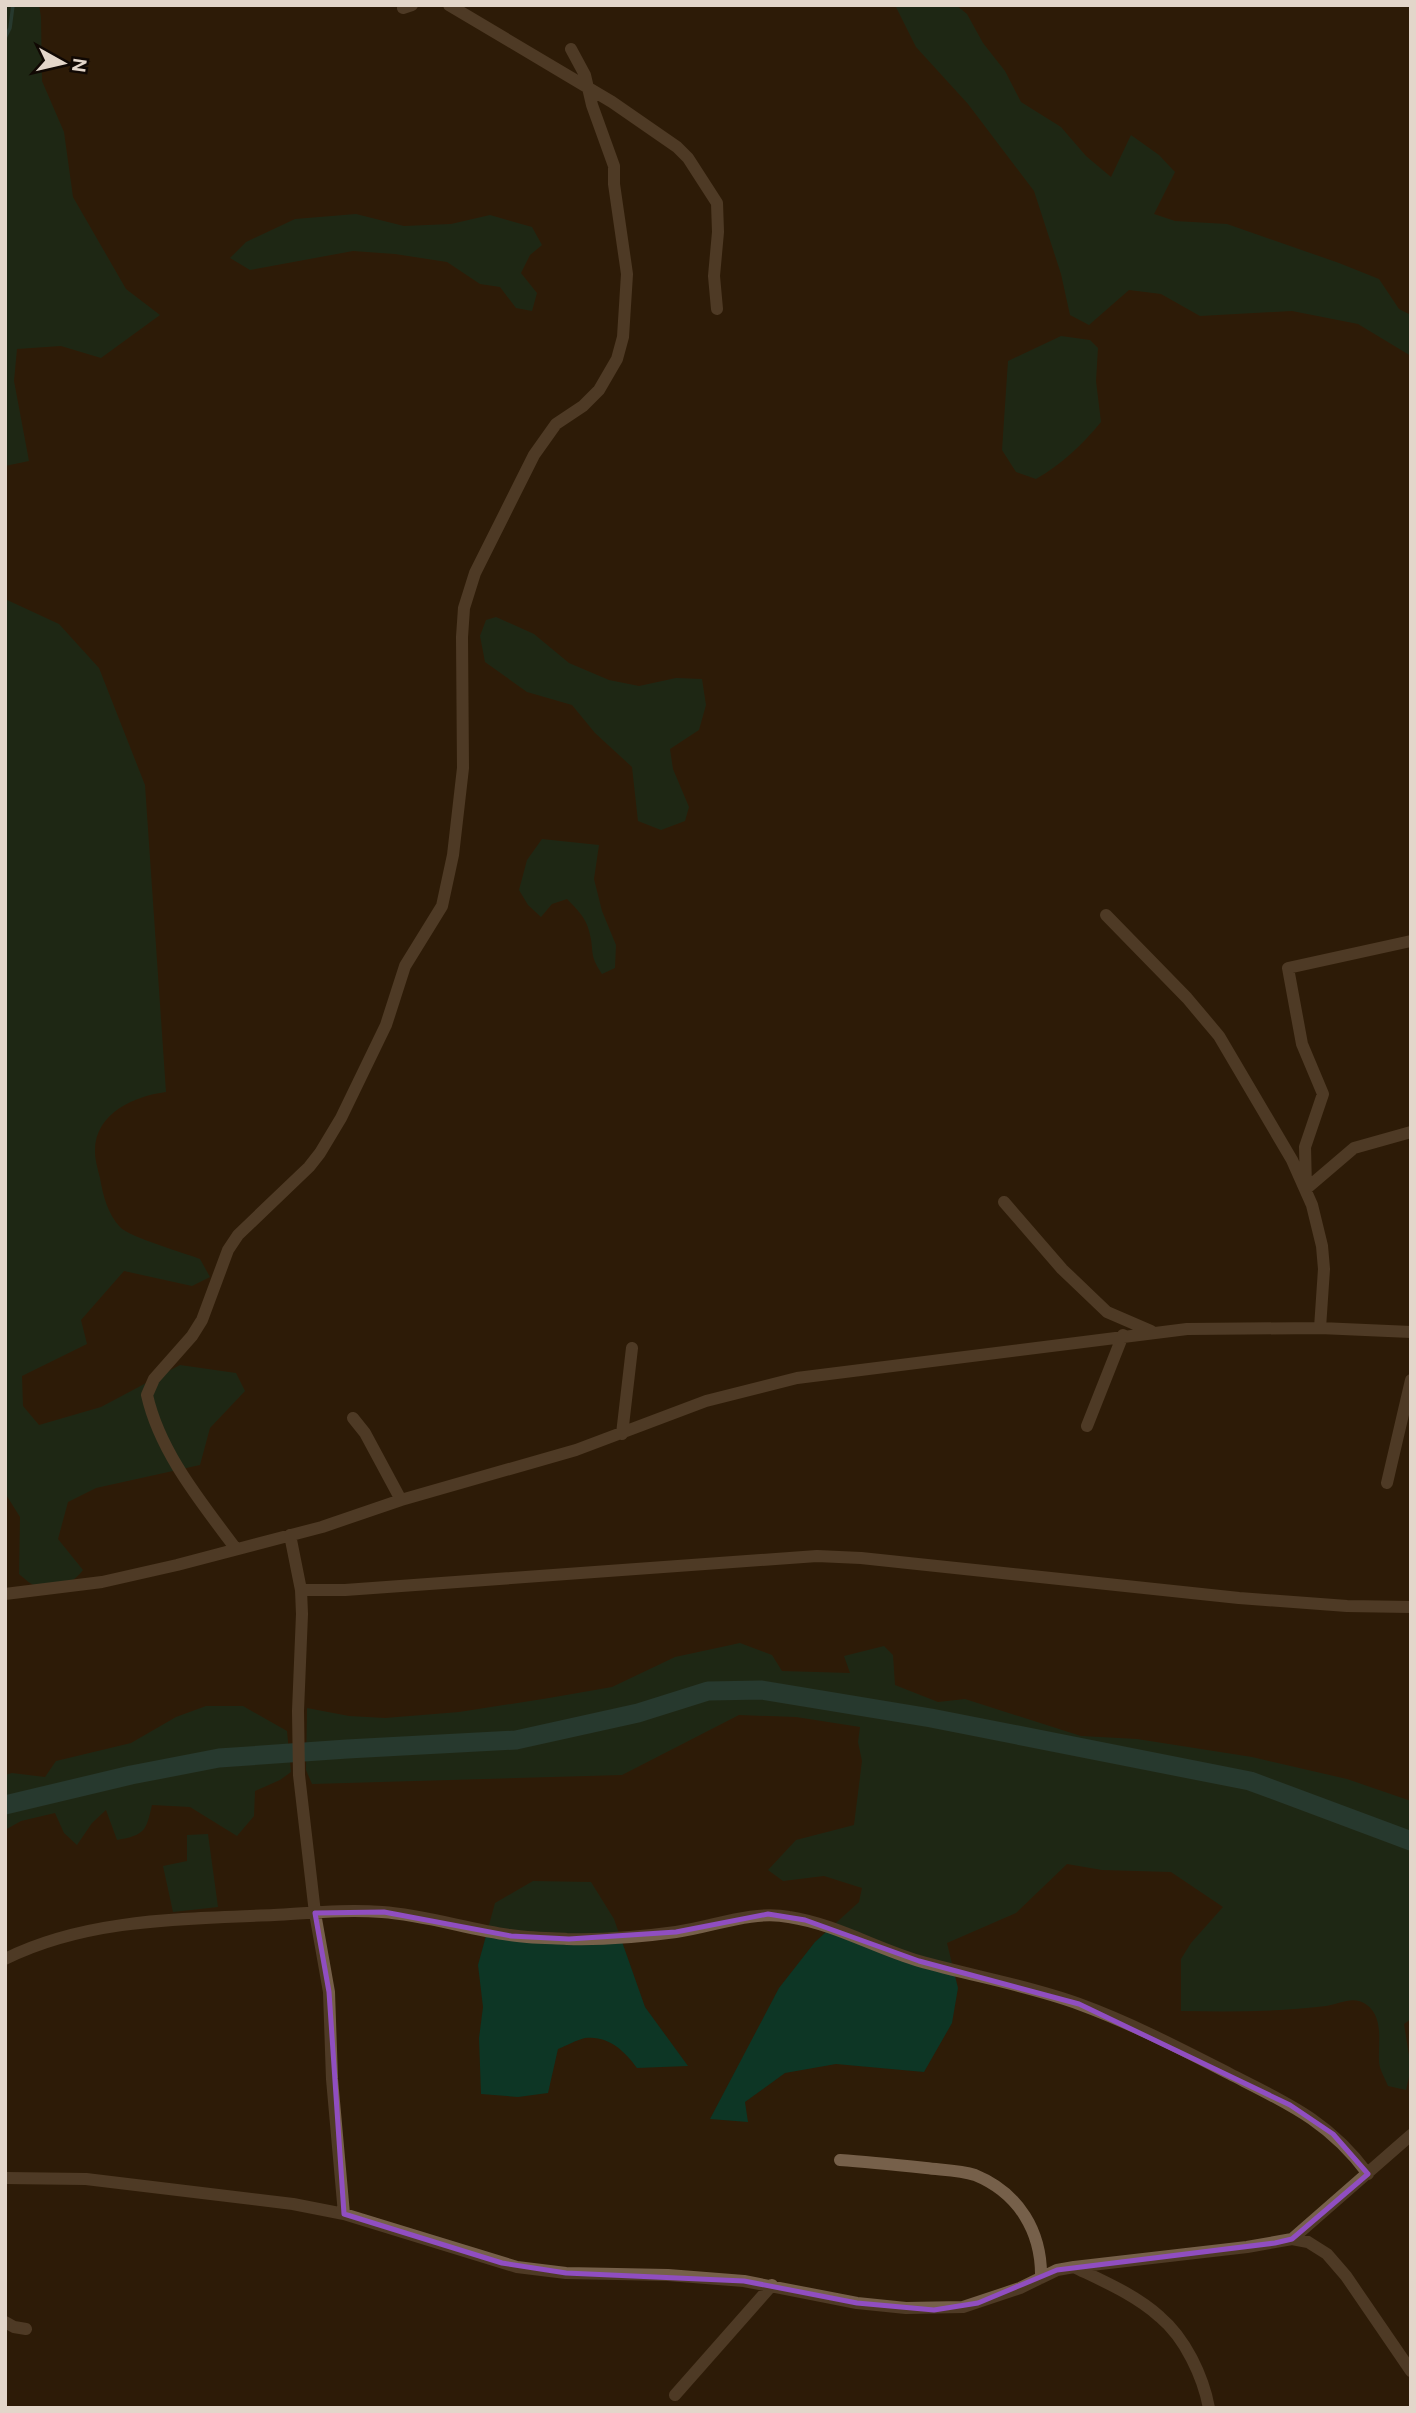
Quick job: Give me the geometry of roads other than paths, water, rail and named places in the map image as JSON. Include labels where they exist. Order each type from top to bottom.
[{"type":"street","points":[[449,5],[590,89],[677,147],[694,165],[713,195],[718,212],[714,276],[717,309]]},
{"type":"street","points":[[236,1549],[191,1489],[168,1449],[148,1395],[154,1379],[192,1336],[202,1320],[228,1250],[238,1235],[316,1160],[386,1025],[405,965],[442,906],[453,855],[463,768],[461,637],[467,598],[475,573],[534,455],[556,424],[583,406],[599,390],[617,359],[623,337],[627,274],[615,194],[614,166],[592,105],[590,89],[571,49]]},
{"type":"street","points":[[1106,915],[1188,998],[1219,1036],[1245,1077],[1306,1189],[1323,1257],[1320,1328]]},
{"type":"street","points":[[1306,1189],[1305,1147],[1323,1094],[1302,1044],[1288,968],[1411,941]]},
{"type":"street","points":[[1306,1189],[1354,1148],[1411,1132]]},
{"type":"street","points":[[1004,1202],[1062,1269],[1107,1312],[1152,1332]]},
{"type":"street","points":[[5,1594],[102,1582],[177,1566],[576,1450],[706,1401],[797,1378],[1123,1335],[1207,1327],[1411,1332]]},
{"type":"street","points":[[1087,1426],[1123,1335]]},
{"type":"street","points":[[622,1434],[632,1348]]},
{"type":"street","points":[[1387,1483],[1411,1381]]},
{"type":"street","points":[[353,1418],[365,1433],[401,1500]]},
{"type":"street","points":[[290,1535],[301,1590],[299,1775],[315,1913],[329,1992],[332,2079],[344,2214]]},
{"type":"street","points":[[301,1590],[359,1590],[817,1556],[861,1558],[1239,1598],[1348,1606],[1411,1607]]},
{"type":"street","points":[[5,1959],[59,1939],[127,1924],[183,1918],[384,1912],[429,1918],[511,1936],[569,1939],[676,1932],[768,1914],[805,1920],[919,1961],[1079,2004],[1152,2035],[1290,2105],[1350,2149],[1368,2174]]},
{"type":"street","points":[[1292,2239],[1411,2136]]},
{"type":"street","points":[[839,2160],[954,2171],[974,2175],[989,2183],[1018,2207],[1030,2222],[1041,2257],[1041,2278]]},
{"type":"street","points":[[5,2178],[86,2179],[293,2204],[344,2214],[517,2267],[566,2273],[703,2277],[772,2285],[857,2303],[934,2309],[978,2303],[1057,2270],[1292,2239],[1308,2242],[1327,2253],[1346,2276],[1411,2371]]},
{"type":"street","points":[[1074,2267],[1107,2283],[1161,2317],[1181,2341],[1197,2369],[1209,2408]]},
{"type":"street","points":[[675,2395],[772,2285]]},
{"type":"street","points":[[5,2322],[26,2329]]},
{"type":"waterway","points":[[5,38],[10,28],[13,5]]},
{"type":"waterway","points":[[5,1805],[131,1775],[219,1758],[516,1740],[638,1713],[708,1691],[762,1690],[931,1718],[1250,1781],[1411,1841]]}]
